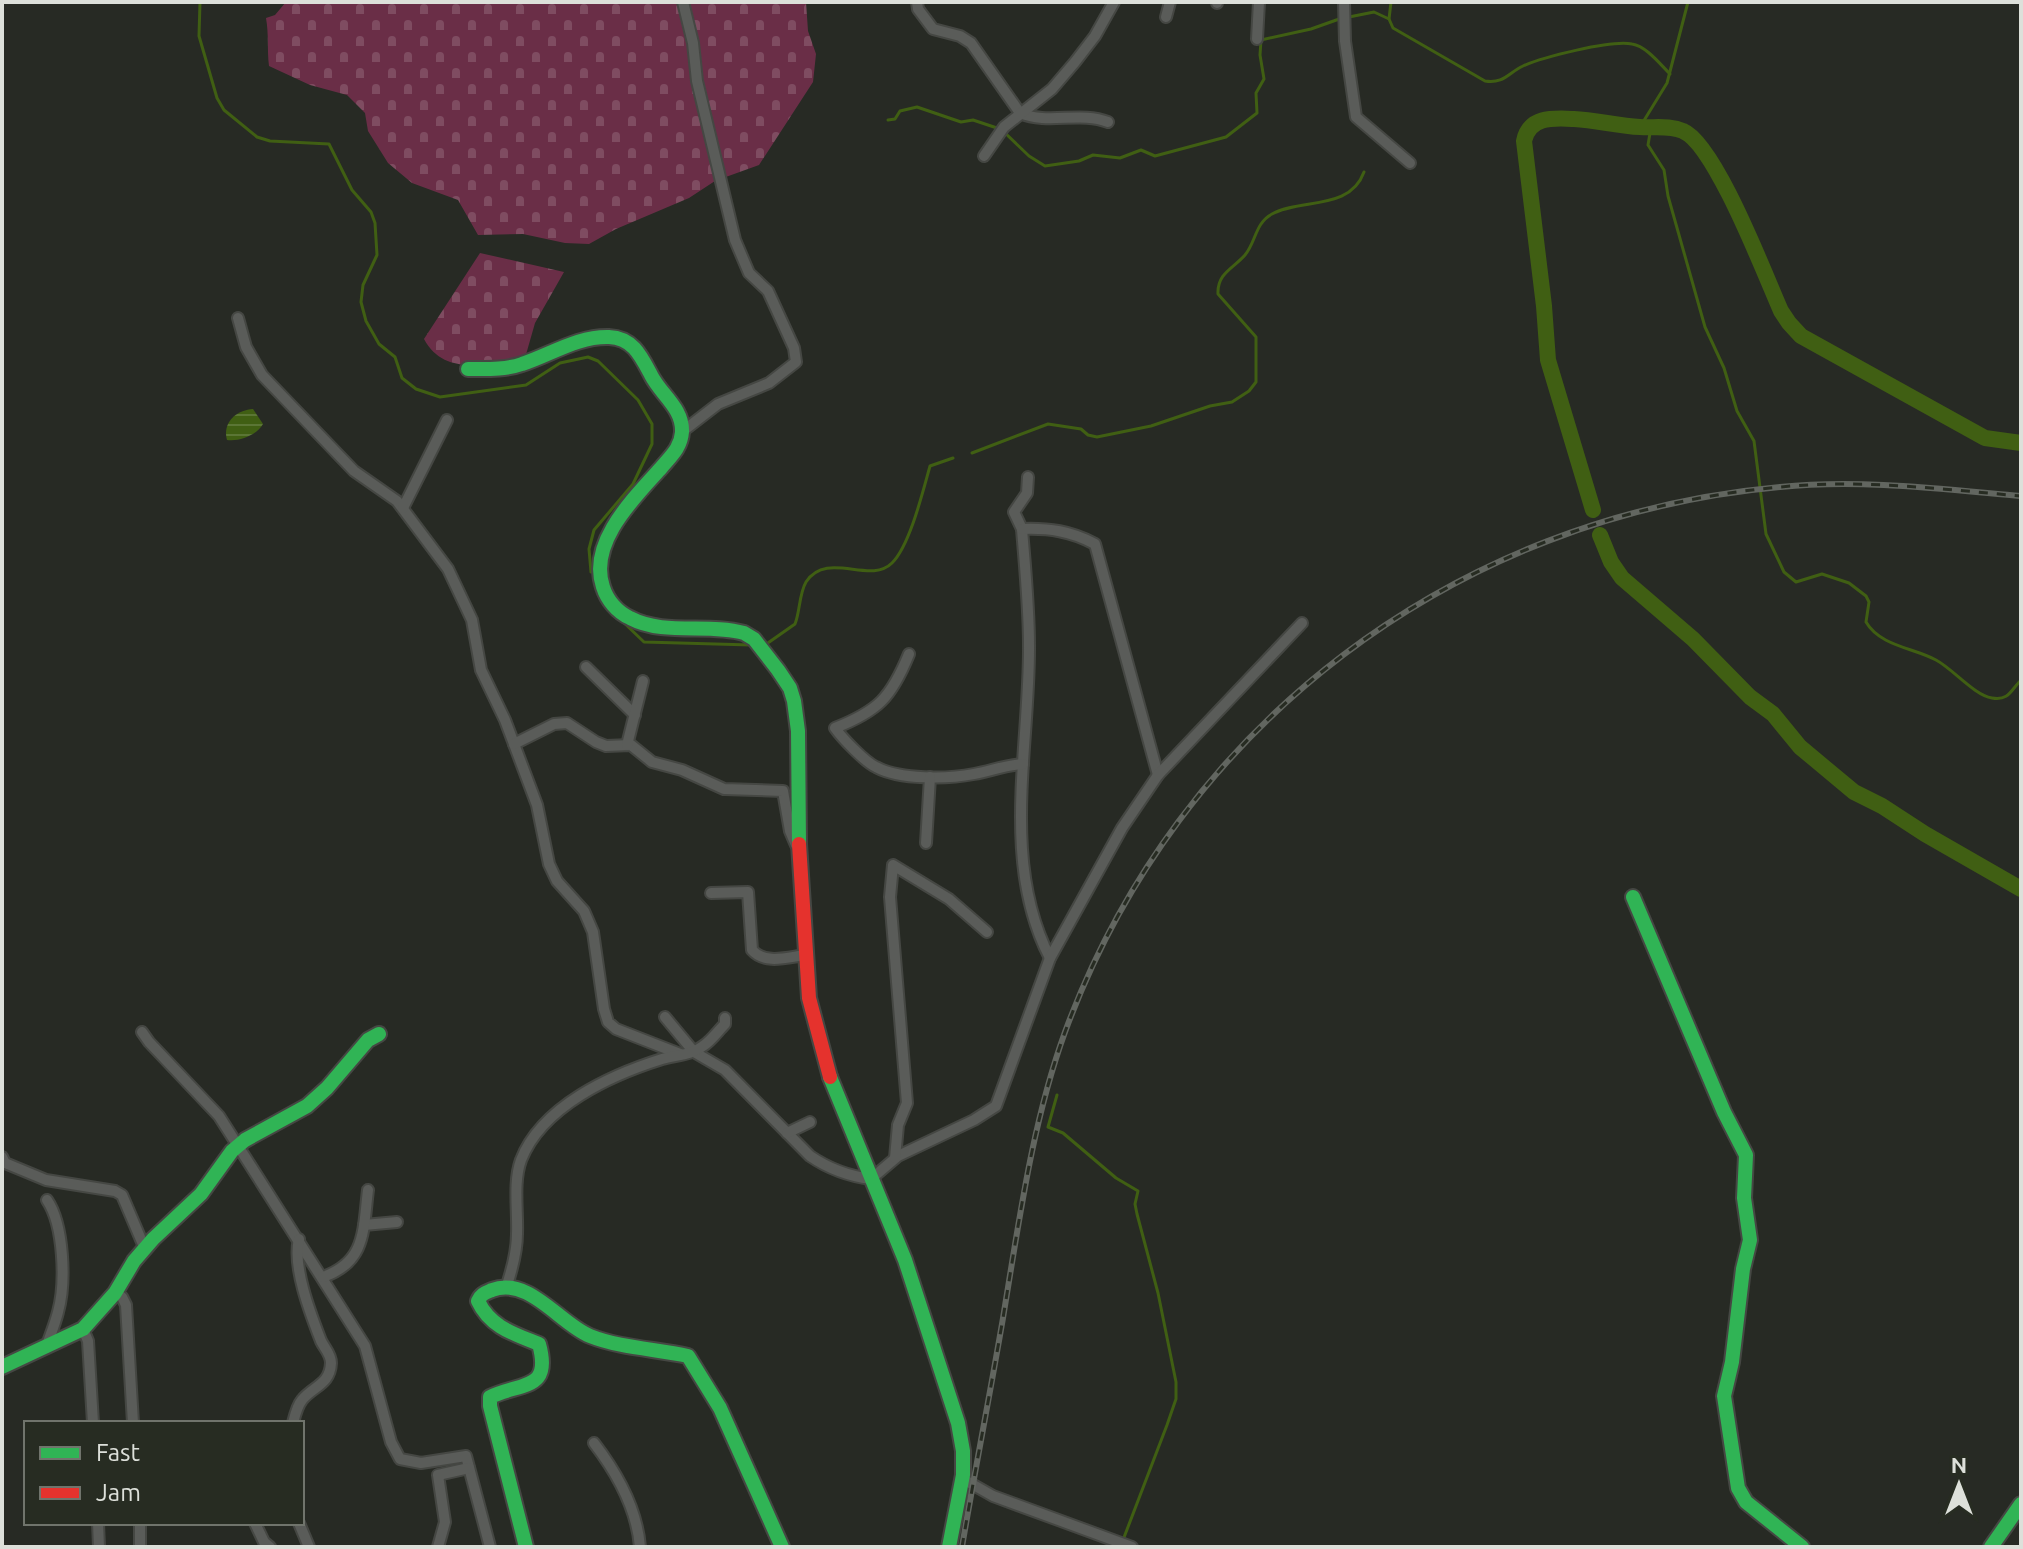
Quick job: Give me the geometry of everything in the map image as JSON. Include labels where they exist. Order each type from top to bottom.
[{"type":"street","points":[[683,2],[692,36],[697,81],[735,240],[749,273],[768,291],[794,348],[796,362],[769,383],[718,404],[683,431]]},
{"type":"street","points":[[917,2],[918,9],[933,29],[960,36],[971,43],[1020,113],[1032,118],[1083,118],[1108,122]]},
{"type":"street","points":[[984,156],[1004,127],[1059,80],[1095,36],[1114,2]]},
{"type":"street","points":[[1166,17],[1170,2]]},
{"type":"street","points":[[1257,39],[1259,2]]},
{"type":"street","points":[[1344,10],[1351,100],[1356,117],[1410,163]]},
{"type":"street","points":[[238,318],[246,347],[262,375],[354,471],[397,501],[448,569],[472,620],[481,670],[537,805],[549,864],[557,881],[584,911],[593,932],[608,1022],[616,1029],[680,1054]]},
{"type":"street","points":[[468,369],[524,364],[543,354],[592,338],[622,339],[641,355],[653,380],[682,421],[680,445],[621,517],[598,556],[597,572],[618,610],[646,626],[666,629],[697,626],[736,630],[751,635],[784,679],[797,709],[800,854],[809,996],[817,1039],[830,1078],[933,1342],[959,1430],[963,1479],[949,1547]]},
{"type":"street","points":[[403,508],[447,420]]},
{"type":"street","points":[[1028,477],[1027,493],[1014,512],[1022,529],[1029,645],[1021,826],[1034,921],[1050,958]]},
{"type":"street","points":[[1022,529],[1044,528],[1076,534],[1095,544],[1158,775]]},
{"type":"street","points":[[871,1179],[895,1158],[996,1106],[1050,958],[1122,828],[1158,775],[1302,623]]},
{"type":"street","points":[[909,654],[880,705],[867,715],[835,728],[859,755],[876,767],[897,774],[930,777],[964,776],[1006,765],[1023,764]]},
{"type":"street","points":[[586,667],[635,715]]},
{"type":"street","points":[[627,745],[643,681]]},
{"type":"street","points":[[514,744],[554,724],[567,723],[606,746],[631,745],[652,762],[682,770],[724,789],[783,791],[790,831],[800,854]]},
{"type":"street","points":[[926,843],[930,777]]},
{"type":"street","points":[[895,1158],[898,1125],[907,1103],[891,927],[893,865],[949,899],[987,932]]},
{"type":"street","points":[[711,893],[748,892],[752,950],[756,955],[773,959],[806,955]]},
{"type":"street","points":[[1633,897],[1719,1101],[1746,1155],[1744,1198],[1750,1240],[1724,1396],[1738,1488],[1746,1502],[1802,1547]]},
{"type":"street","points":[[665,1017],[694,1052],[725,1070],[810,1156],[823,1166],[871,1179]]},
{"type":"street","points":[[506,1288],[517,1238],[519,1168],[540,1128],[594,1089],[660,1059],[694,1052],[706,1045],[725,1024],[725,1018]]},
{"type":"street","points":[[142,1032],[219,1116],[365,1346],[391,1442],[400,1459],[421,1463],[466,1456],[490,1547]]},
{"type":"street","points":[[2,1367],[83,1329],[115,1293],[145,1249],[201,1194],[239,1145],[307,1106],[327,1088],[368,1040],[379,1034]]},
{"type":"street","points":[[787,1133],[810,1122]]},
{"type":"street","points":[[2,1157],[5,1163],[46,1180],[115,1191],[122,1195],[145,1249]]},
{"type":"street","points":[[323,1277],[350,1264],[364,1225],[368,1190]]},
{"type":"street","points":[[46,1348],[58,1312],[62,1285],[58,1226],[47,1200]]},
{"type":"street","points":[[364,1225],[397,1222]]},
{"type":"street","points":[[294,1421],[299,1404],[322,1385],[331,1367],[299,1268],[299,1239]]},
{"type":"street","points":[[526,1547],[490,1397],[536,1382],[543,1362],[539,1344],[500,1328],[485,1316],[478,1301],[481,1295],[495,1289],[506,1288],[528,1294],[587,1335],[688,1356],[720,1408],[782,1547]]},
{"type":"street","points":[[115,1293],[122,1297],[126,1305],[133,1421]]},
{"type":"street","points":[[83,1329],[88,1341],[93,1421]]},
{"type":"street","points":[[594,1443],[609,1462],[632,1509],[640,1547]]},
{"type":"street","points":[[438,1547],[445,1522],[438,1475],[469,1468]]},
{"type":"street","points":[[963,1479],[993,1496],[1132,1547]]},
{"type":"street","points":[[1991,1547],[2021,1504]]},
{"type":"street","points":[[140,1525],[140,1547]]},
{"type":"street","points":[[256,1525],[270,1547]]},
{"type":"street","points":[[300,1525],[309,1547]]},
{"type":"green space","points":[[286,2],[679,2],[691,40],[718,179],[689,198],[589,244],[565,243],[523,234],[478,235],[458,200],[412,183],[388,163],[368,131],[365,113],[347,95],[310,85],[269,66],[266,18],[275,15]]},
{"type":"green space","points":[[685,2],[806,2],[808,31],[816,54],[813,82],[759,165],[723,178]]},
{"type":"green space","points":[[480,253],[564,272],[535,323],[525,358],[483,364],[456,363],[433,351],[424,339]]},
{"type":"shaded area","points":[[253,409],[263,424],[260,428],[247,437],[227,440],[227,428],[232,418]]},
{"type":"waterway","points":[[200,2],[199,36],[217,98],[224,110],[257,137],[270,141],[329,144],[352,190],[371,212],[375,223],[377,255],[363,285],[361,302],[366,321],[379,344],[395,357],[402,378],[416,389],[440,397],[526,385],[560,363],[588,357],[598,361],[638,400],[652,424],[652,444],[633,484],[594,530],[589,549],[591,572]]},
{"type":"waterway","points":[[1391,2],[1389,19],[1393,28],[1485,81],[1501,79],[1523,66],[1560,54],[1622,43],[1642,48],[1670,74]]},
{"type":"waterway","points":[[1640,127],[1667,83],[1688,2]]},
{"type":"waterway","points":[[1349,17],[1374,12],[1389,19]]},
{"type":"waterway","points":[[1004,132],[1029,156],[1045,166],[1079,161],[1093,155],[1120,158],[1141,150],[1155,156],[1226,137],[1257,113],[1256,93],[1264,79],[1261,40],[1311,29],[1342,18]]},
{"type":"waterway","points":[[888,120],[895,119],[900,111],[917,107],[961,122],[973,120],[997,128]]},
{"type":"waterway","points":[[1593,510],[1548,360],[1524,141],[1531,127],[1543,120],[1582,120],[1683,131],[1696,141],[1724,184],[1781,311],[1801,336],[1985,438],[2021,443]]},
{"type":"waterway","points":[[1651,127],[1648,145],[1664,170],[1668,196],[1705,327],[1724,368],[1737,411],[1754,441],[1766,534],[1784,572],[1796,582],[1822,574],[1849,583],[1869,602],[1866,622],[1872,630],[1898,646],[1936,660],[1985,696],[2006,696],[2021,680]]},
{"type":"waterway","points":[[972,453],[1048,424],[1081,429],[1097,437],[1151,426],[1210,406],[1232,402],[1249,391],[1256,382],[1256,337],[1218,294],[1220,281],[1245,255],[1266,218],[1284,209],[1324,202],[1348,193],[1364,172]]},
{"type":"waterway","points":[[765,645],[795,624],[804,587],[815,573],[837,568],[872,571],[892,563],[905,544],[930,466],[953,458]]},
{"type":"waterway","points":[[1600,535],[1611,562],[1622,578],[1693,639],[1750,697],[1773,714],[1800,747],[1854,792],[2021,889]]},
{"type":"waterway","points":[[620,619],[644,642],[751,645]]},
{"type":"waterway","points":[[1057,1095],[1048,1127],[1063,1133],[1116,1178],[1138,1191],[1135,1204],[1158,1293],[1176,1382],[1176,1399],[1123,1540]]},
{"type":"railway","points":[[962,1547],[1028,1173],[1044,1102],[1065,1032],[1115,921],[1179,821],[1255,732],[1343,655],[1441,591],[1547,541],[1661,506],[1780,487],[1840,484],[1900,486],[2021,496]]},
{"type":"traffic: fast","points":[[468,369],[516,366],[575,343],[609,337],[630,344],[640,355],[679,416],[682,432],[674,452],[626,508],[607,538],[600,571],[603,587],[617,609],[643,623],[657,627],[744,633],[754,639],[778,670],[790,688],[798,731],[799,844]]},
{"type":"traffic: fast","points":[[1633,897],[1724,1112],[1746,1155],[1744,1198],[1750,1240],[1724,1396],[1738,1488],[1746,1502],[1802,1547]]},
{"type":"traffic: fast","points":[[2,1367],[83,1329],[115,1293],[134,1261],[201,1194],[232,1151],[245,1140],[307,1106],[327,1088],[368,1040],[379,1034]]},
{"type":"traffic: fast","points":[[830,1077],[905,1260],[958,1423],[963,1475],[949,1547]]},
{"type":"traffic: fast","points":[[526,1547],[490,1397],[538,1377],[542,1359],[539,1344],[496,1323],[478,1301],[485,1293],[506,1287],[531,1295],[590,1336],[626,1346],[688,1356],[720,1408],[782,1547]]},
{"type":"traffic: fast","points":[[1991,1547],[2021,1504]]},
{"type":"traffic: jam","points":[[799,844],[809,998],[830,1077]]}]
